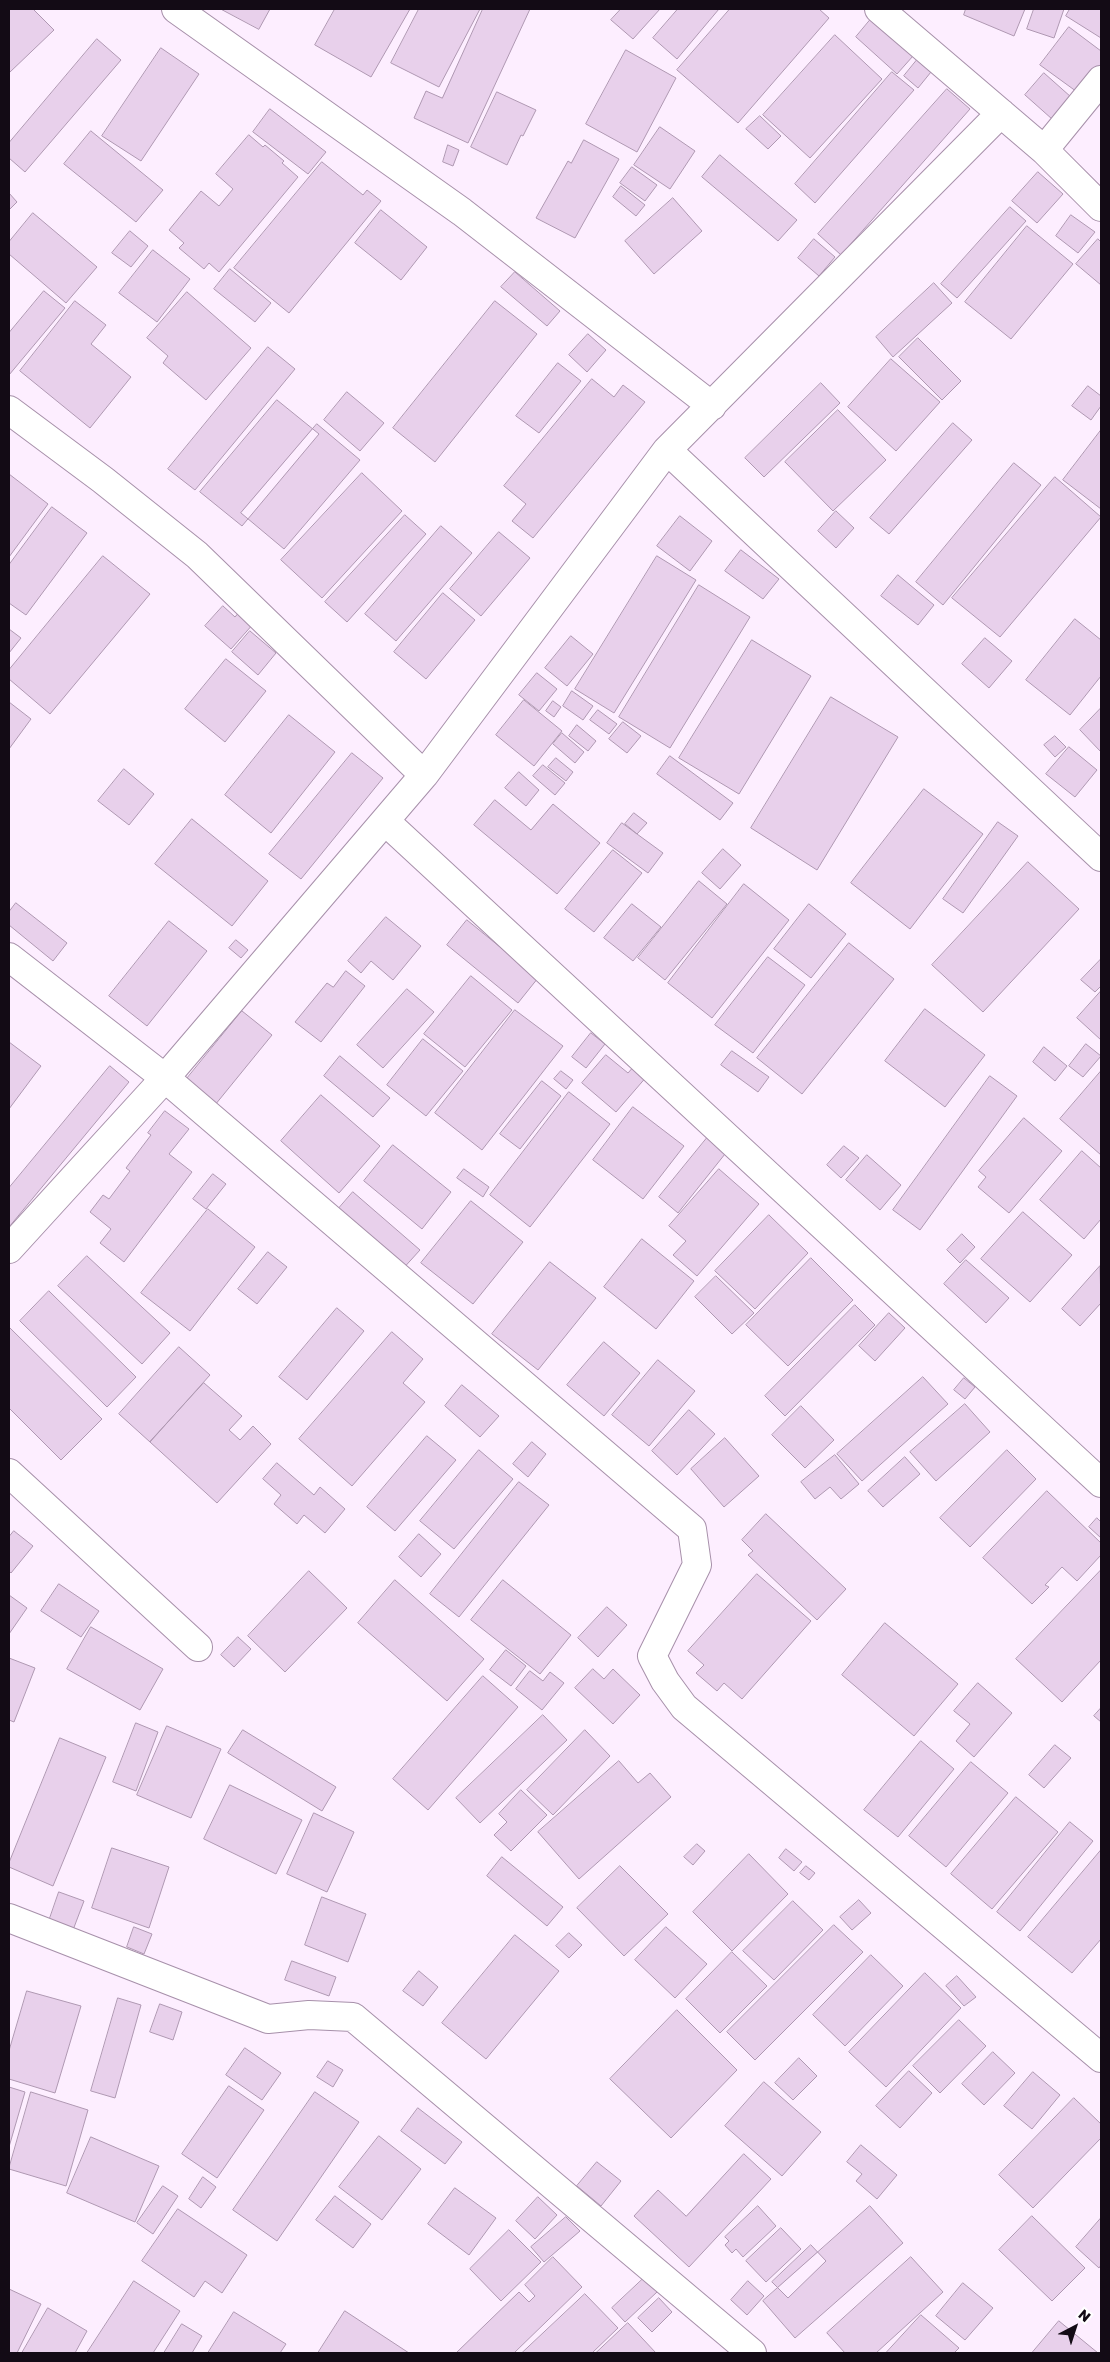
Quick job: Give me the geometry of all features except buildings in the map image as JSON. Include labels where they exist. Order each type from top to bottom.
[{"type":"street","points":[[176,9],[462,212],[712,406]]},
{"type":"street","points":[[879,9],[1044,150],[1101,207]]},
{"type":"street","points":[[1044,150],[1101,80]]},
{"type":"street","points":[[9,1249],[165,1078],[424,775],[667,450],[1001,113]]},
{"type":"street","points":[[9,410],[104,480],[196,554],[424,775]]},
{"type":"street","points":[[667,450],[1101,857]]},
{"type":"street","points":[[385,821],[1101,1483]]},
{"type":"street","points":[[9,957],[165,1078],[692,1528],[697,1565],[652,1656],[665,1681],[684,1707],[1101,2058]]},
{"type":"street","points":[[9,1473],[198,1647]]},
{"type":"street","points":[[9,1918],[268,2019],[309,2015],[353,2017],[752,2353]]}]
